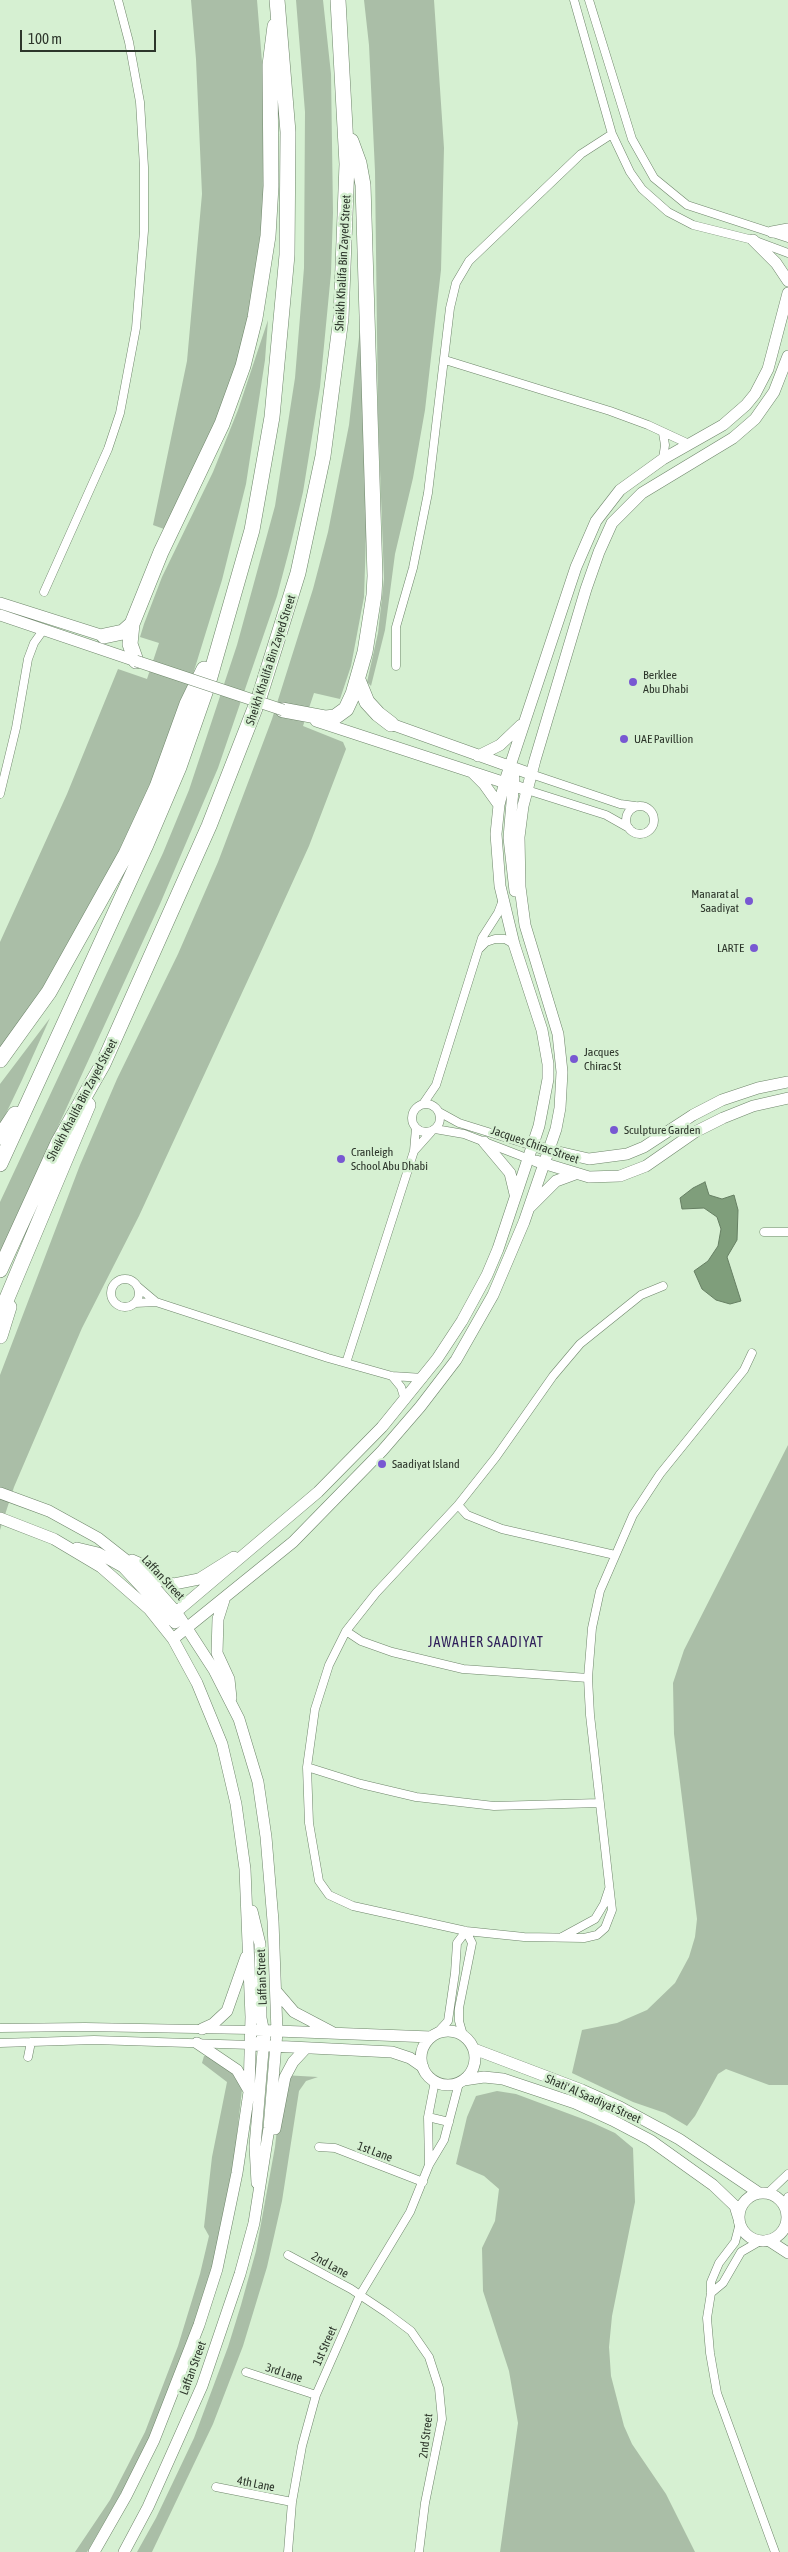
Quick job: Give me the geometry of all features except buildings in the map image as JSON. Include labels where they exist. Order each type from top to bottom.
[{"type":"highway","name":"Sheikh Khalifa Bin Zayed Street","points":[[0,1270],[58,1143],[103,1064],[232,772],[270,667],[298,572],[323,456],[336,363],[344,272],[347,133],[338,0]]},
{"type":"highway","points":[[136,661],[131,648],[132,624],[161,552],[222,424],[252,332],[268,236],[272,178],[270,65],[278,5]]},
{"type":"highway","points":[[0,1164],[163,807],[194,726],[221,642],[257,506],[272,417],[282,336],[287,255],[289,173],[286,91],[278,5]]},
{"type":"highway","points":[[283,710],[330,718],[341,714],[350,702],[358,680],[369,634],[375,576],[363,185],[359,163],[347,133]]},
{"type":"highway","points":[[104,636],[117,635],[132,624]]},
{"type":"highway","points":[[0,1060],[49,992],[126,854],[157,787],[193,691],[221,642]]},
{"type":"highway","points":[[358,680],[367,702],[391,724]]},
{"type":"highway","points":[[0,1316],[103,1064]]},
{"type":"highway","points":[[0,1137],[35,1089]]},
{"type":"highway","points":[[0,1336],[19,1272]]},
{"type":"street","points":[[44,592],[108,448],[120,413],[136,328],[143,248],[144,168],[140,102],[129,42],[118,0]]},
{"type":"street","points":[[574,0],[612,134],[630,172],[657,204],[693,225],[753,240],[788,253]]},
{"type":"street","points":[[589,0],[632,139],[654,178],[687,205],[788,238]]},
{"type":"street","points":[[396,666],[396,627],[419,544],[432,466],[452,295],[465,266],[581,154],[612,134]]},
{"type":"street","points":[[772,232],[788,229]]},
{"type":"street","points":[[753,240],[769,254],[788,281]]},
{"type":"street","points":[[173,1639],[224,1599],[309,1526],[401,1429],[456,1360],[484,1315],[503,1276],[528,1210],[539,1155],[548,1064],[542,1030],[514,944],[503,898],[497,851],[499,805],[514,775],[510,767],[576,567],[596,521],[620,490],[663,459],[713,432],[736,416],[755,394],[770,361],[788,293]]},
{"type":"street","points":[[242,1728],[229,1712],[185,1630],[171,1625],[170,1618],[328,1482],[405,1401],[424,1378],[475,1298],[498,1249],[514,1203],[558,1120],[562,1095],[560,1048],[551,1003],[530,943],[522,906],[519,837],[531,774],[586,590],[601,545],[612,524],[642,493],[733,438],[755,419],[774,392],[788,356]]},
{"type":"street","points":[[445,360],[588,404],[648,425],[689,444]]},
{"type":"street","points":[[663,433],[665,445],[663,459]]},
{"type":"street","points":[[0,603],[104,636]]},
{"type":"street","points":[[0,615],[283,710],[606,815],[638,834],[645,833],[651,829],[654,822],[650,810],[643,806],[620,804],[478,756],[391,724]]},
{"type":"street","points":[[0,794],[16,728],[28,659],[34,642],[44,629]]},
{"type":"street","points":[[478,756],[500,745],[514,734],[525,719]]},
{"type":"street","points":[[469,770],[484,784],[499,805]]},
{"type":"street","points":[[509,783],[509,853],[514,888],[522,906]]},
{"type":"street","points":[[629,828],[626,818],[629,811],[635,806]]},
{"type":"street","points":[[346,1363],[414,1151],[416,1128],[412,1120],[413,1112],[423,1104],[436,1085],[484,933],[498,913],[503,898]]},
{"type":"street","points":[[479,949],[486,942],[496,939],[504,939],[514,944]]},
{"type":"street","name":"Jacques Chirac Street","points":[[434,1130],[458,1132],[484,1142],[539,1155],[605,1159],[627,1154],[655,1140],[693,1115],[722,1100],[758,1088],[788,1082]]},
{"type":"street","points":[[414,1151],[434,1130],[440,1120],[436,1085]]},
{"type":"street","name":"Jacques Chirac Street","points":[[438,1111],[453,1121],[539,1155],[574,1174],[600,1178],[629,1173],[654,1162],[695,1132],[723,1118],[753,1106],[788,1098]]},
{"type":"street","points":[[423,1104],[431,1105],[438,1111]]},
{"type":"street","points":[[416,1128],[423,1132],[434,1130]]},
{"type":"street","points":[[484,1142],[510,1173],[515,1187],[514,1203]]},
{"type":"street","points":[[503,1276],[506,1251],[539,1155]]},
{"type":"street","points":[[528,1210],[556,1181],[574,1174]]},
{"type":"street","points":[[764,1232],[788,1232]]},
{"type":"street","points":[[156,1302],[130,1280],[121,1279],[116,1282],[111,1290],[111,1295],[116,1304],[126,1307],[135,1303],[156,1302],[346,1363],[392,1376],[424,1378]]},
{"type":"street","points":[[135,1303],[138,1298],[137,1286]]},
{"type":"street","points":[[663,1286],[641,1295],[580,1344],[553,1376],[496,1457],[458,1505],[376,1594],[346,1630],[328,1665],[315,1709],[307,1767],[309,1823],[319,1881],[329,1895],[353,1906],[466,1931],[584,1938],[597,1935],[605,1928],[612,1910],[599,1803],[588,1678],[592,1628],[600,1591],[633,1515],[660,1474],[744,1370],[752,1353]]},
{"type":"street","points":[[392,1376],[401,1387],[405,1401]]},
{"type":"street","name":"Laffan Street","points":[[0,1493],[68,1521],[127,1559],[170,1618],[185,1630],[231,1702],[242,1728],[258,1782],[266,1837],[277,2032],[263,2174],[240,2274],[202,2386],[148,2508],[124,2552]]},
{"type":"street","points":[[458,1505],[467,1515],[502,1529],[615,1555]]},
{"type":"street","name":"Laffan Street","points":[[3,1519],[37,1531],[70,1547],[116,1578],[149,1609],[170,1618]]},
{"type":"street","points":[[127,1559],[143,1564],[163,1581],[174,1584],[199,1579],[226,1560],[243,1555]]},
{"type":"street","points":[[224,1599],[218,1619],[217,1646],[218,1656],[230,1684],[231,1702]]},
{"type":"street","name":"Laffan Street","points":[[94,2552],[126,2496],[154,2440],[199,2325],[217,2269],[237,2173],[249,2092],[251,2045],[257,2031],[241,1835],[226,1759],[207,1704],[173,1639],[170,1618]]},
{"type":"street","points":[[346,1630],[361,1641],[384,1649],[463,1669],[588,1678]]},
{"type":"street","points":[[307,1767],[361,1784],[416,1797],[494,1806],[599,1803]]},
{"type":"street","points":[[560,1938],[595,1919],[604,1904],[610,1884]]},
{"type":"street","points":[[247,1898],[255,1920],[260,1944],[257,2031],[263,2046],[255,2146],[259,2194]]},
{"type":"street","points":[[0,2043],[94,2040],[392,2052],[410,2058],[423,2067],[435,2081],[442,2084],[461,2082],[474,2066],[474,2049],[463,2035],[458,2021],[472,1943],[466,1931]]},
{"type":"street","points":[[423,2067],[422,2051],[448,2021],[456,1973],[457,1943],[466,1931]]},
{"type":"street","points":[[202,2029],[213,2024],[227,2011],[249,1948]]},
{"type":"street","points":[[276,1991],[294,2012],[336,2034]]},
{"type":"street","points":[[0,2028],[85,2026],[336,2034],[434,2035],[446,2030],[463,2035]]},
{"type":"street","points":[[257,2031],[276,2047]]},
{"type":"street","points":[[28,2057],[31,2042]]},
{"type":"street","points":[[197,2043],[237,2070],[249,2092]]},
{"type":"street","points":[[263,2174],[274,2137],[286,2077],[293,2062],[306,2048]]},
{"type":"street","name":"Shati' Al Saadiyat Street","points":[[474,2049],[582,2090],[620,2107],[680,2139],[728,2174],[764,2193]]},
{"type":"street","name":"Shati' Al Saadiyat Street","points":[[461,2082],[484,2077],[504,2079],[575,2103],[612,2120],[650,2140],[713,2185],[735,2206],[740,2221]]},
{"type":"street","name":"1st Street","points":[[429,2165],[428,2117],[435,2081]]},
{"type":"street","name":"1st Street","points":[[288,2552],[292,2502],[302,2446],[316,2395],[360,2295],[410,2212],[429,2165],[444,2140],[461,2082]]},
{"type":"street","points":[[428,2117],[449,2122]]},
{"type":"street","name":"1st Lane","points":[[318,2147],[335,2148],[423,2182]]},
{"type":"street","points":[[775,2552],[717,2393],[707,2318],[711,2282],[719,2263],[735,2242],[742,2205],[747,2200],[764,2193],[788,2174]]},
{"type":"street","points":[[711,2293],[723,2283],[741,2252],[781,2232],[787,2223],[787,2202],[764,2193]]},
{"type":"street","points":[[740,2221],[745,2233],[764,2240],[788,2254]]},
{"type":"street","name":"2nd Lane","points":[[288,2255],[360,2295]]},
{"type":"street","name":"2nd Street","points":[[360,2295],[410,2331],[429,2358],[440,2388],[442,2420],[425,2503],[419,2552]]},
{"type":"street","name":"3rd Lane","points":[[246,2372],[316,2395]]},
{"type":"street","name":"4th Lane","points":[[216,2487],[292,2502]]},
{"type":"shaded area","points":[[191,0],[257,0],[265,99],[263,214],[252,299],[240,352],[217,418],[164,529],[153,525],[187,361],[202,194],[196,59]]},
{"type":"shaded area","points":[[296,0],[323,0],[331,74],[333,213],[331,273],[320,387],[303,492],[291,543],[277,596],[218,768],[160,904],[0,1253],[0,1202],[163,853],[189,790],[237,645],[275,506],[295,378],[304,268],[305,112]]},
{"type":"shaded area","points":[[364,0],[434,0],[444,148],[441,270],[425,410],[413,478],[395,554],[385,630],[371,686],[367,682],[378,633],[384,579],[378,415],[375,171],[369,45]]},
{"type":"shaded area","points":[[268,320],[265,360],[246,484],[222,580],[181,713],[142,814],[46,988],[0,1053],[0,942],[67,794],[118,669],[147,679],[159,643],[140,637],[144,624],[162,577],[213,472],[238,410]]},
{"type":"shaded area","points":[[361,320],[367,507],[364,597],[351,666],[340,699],[314,693],[303,726],[343,742],[346,749],[309,846],[259,956],[139,1216],[82,1328],[14,1487],[0,1530],[0,1375],[80,1165],[117,1079],[178,954],[218,862],[272,719],[313,589],[328,532],[349,425]]},
{"type":"shaded area","points":[[50,1018],[22,1080],[0,1126],[0,1084]]},
{"type":"shaded area","points":[[705,1182],[709,1195],[722,1199],[734,1195],[738,1210],[737,1240],[727,1257],[741,1301],[730,1304],[716,1300],[702,1289],[694,1271],[708,1261],[718,1246],[721,1229],[717,1217],[704,1208],[682,1209],[680,1198]]},
{"type":"shaded area","points":[[788,1445],[788,2085],[769,2085],[726,2069],[718,2074],[695,2116],[687,2126],[665,2113],[633,2102],[572,2073],[582,2030],[617,2023],[647,2010],[675,1983],[689,1957],[695,1937],[697,1919],[674,1734],[673,1683],[684,1650]]},
{"type":"shaded area","points":[[204,2056],[225,2057],[244,2072],[232,2178],[209,2280],[191,2336],[152,2440],[87,2552],[75,2552],[110,2500],[145,2432],[178,2346],[200,2274],[209,2236],[204,2227],[212,2157],[227,2082],[202,2063]]},
{"type":"shaded area","points":[[283,2075],[318,2077],[306,2081],[299,2091],[282,2201],[267,2267],[243,2346],[213,2424],[152,2552],[137,2552],[156,2518],[194,2438],[228,2347],[241,2305],[256,2251],[275,2147]]},
{"type":"shaded area","points":[[497,2091],[516,2094],[591,2122],[615,2133],[633,2148],[635,2202],[612,2316],[609,2347],[611,2376],[624,2426],[632,2444],[666,2494],[695,2552],[500,2552],[518,2423],[509,2371],[483,2291],[482,2248],[495,2221],[499,2189],[484,2176],[456,2164],[467,2117],[476,2096]]},
{"type":"place","name":"Berklee Abu Dhabi","points":[[633,682]]},
{"type":"place","name":"UAE Pavillion","points":[[624,739]]},
{"type":"place","name":"Manarat al Saadiyat","points":[[749,901]]},
{"type":"place","name":"LARTE","points":[[754,948]]},
{"type":"place","name":"Jacques Chirac St","points":[[574,1059]]},
{"type":"place","name":"Sculpture Garden","points":[[614,1130]]},
{"type":"place","name":"Cranleigh School Abu Dhabi","points":[[341,1159]]},
{"type":"place","name":"Saadiyat Island","points":[[382,1464]]},
{"type":"district","name":"JAWAHER SAADIYAT","points":[[486,1643]]}]
